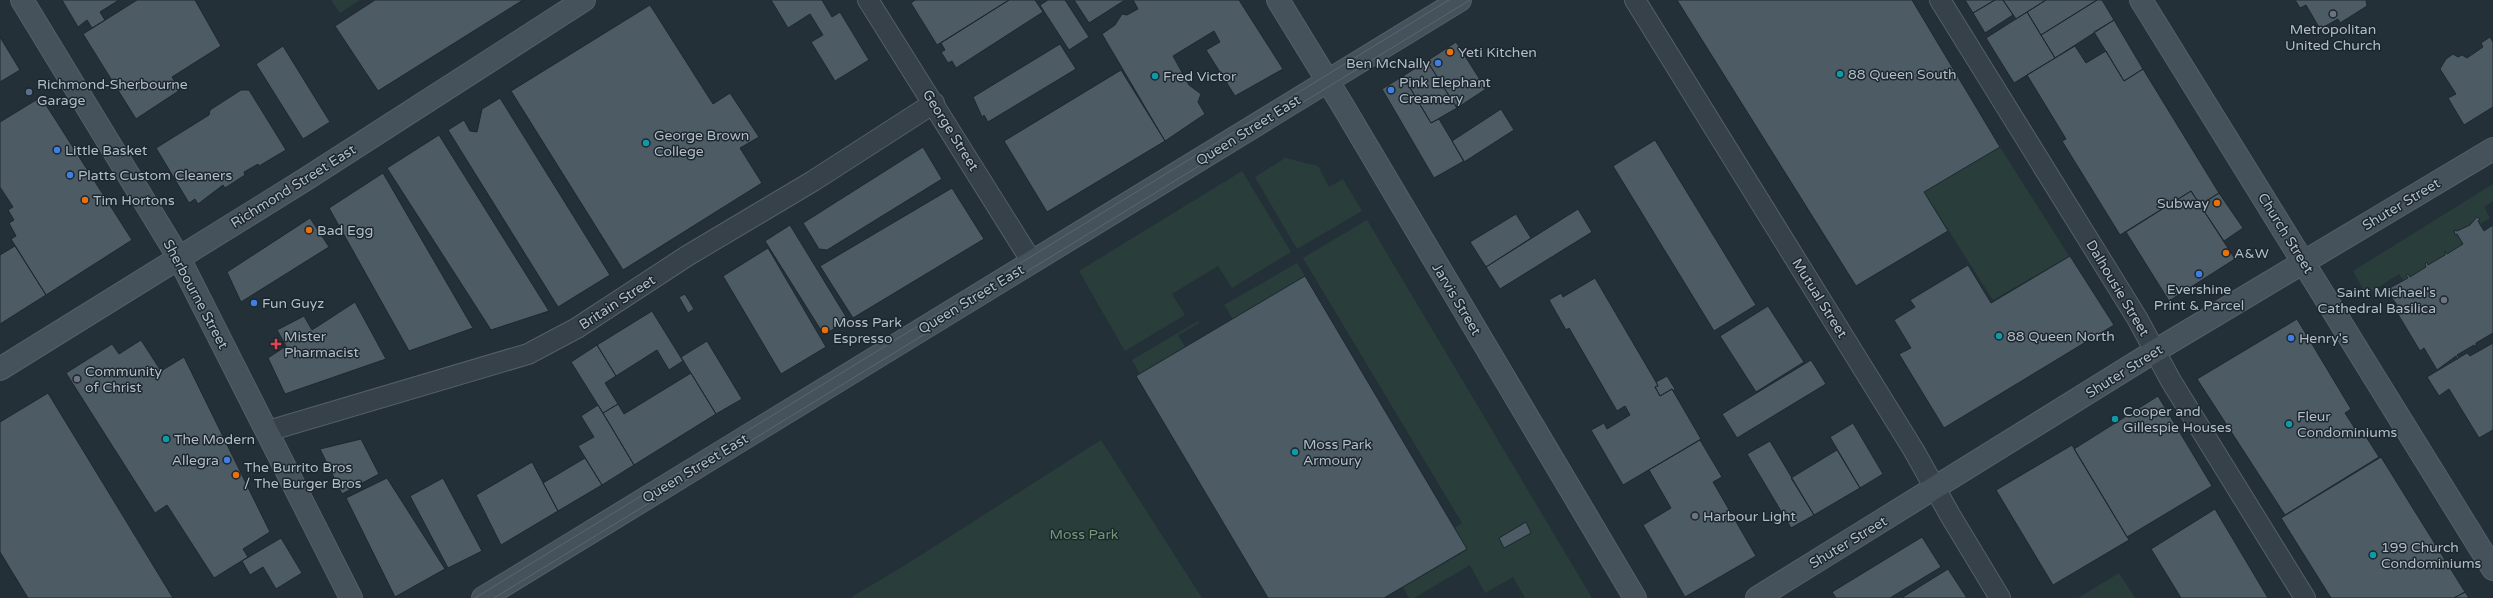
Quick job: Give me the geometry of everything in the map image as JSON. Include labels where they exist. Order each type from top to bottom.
[{"type":"main road","name":"Sherbourne Street","points":[[22,0],[179,258],[351,598]]},
{"type":"main road","name":"Richmond Street East","points":[[0,369],[179,258],[584,0]]},
{"type":"main road","name":"Jarvis Street","points":[[1278,0],[1328,80],[1635,598]]},
{"type":"main road","name":"Queen Street East","points":[[483,598],[1460,0]]},
{"type":"main road","name":"Church Street","points":[[2141,0],[2493,569]]},
{"type":"main road","name":"Shuter Street","points":[[1757,598],[1935,489],[2155,351],[2493,149]]},
{"type":"street","name":"George Street","points":[[868,0],[934,103],[1032,262]]},
{"type":"street","name":"Mutual Street","points":[[1635,0],[1909,442],[1935,489],[2000,598]]},
{"type":"street","name":"Dalhousie Street","points":[[1940,0],[2138,318],[2155,351],[2305,598]]},
{"type":"street","name":"Britain Street","points":[[268,432],[528,354],[577,328],[687,256],[813,181],[934,103]]},
{"type":"green space","points":[[331,0],[360,0],[340,13]]},
{"type":"green space","points":[[2000,147],[2069,256],[1993,300],[1924,192]]},
{"type":"green space","points":[[1285,158],[1318,166],[1329,187],[1343,179],[1362,211],[1297,249],[1255,177]]},
{"type":"green space","points":[[1242,171],[1291,252],[1232,288],[1218,266],[1172,294],[1185,315],[1125,351],[1079,271]]},
{"type":"green space","points":[[2493,184],[2493,201],[2484,207],[2490,218],[2480,224],[2478,221],[2480,219],[2477,217],[2470,225],[2457,231],[2454,230],[2455,235],[2457,234],[2463,244],[2447,254],[2445,251],[2445,255],[2428,265],[2426,263],[2426,267],[2410,277],[2408,274],[2408,278],[2404,281],[2399,274],[2366,295],[2353,271]]},
{"type":"green space","points":[[1367,220],[1592,598],[1525,598],[1513,577],[1485,593],[1470,565],[1414,598],[1409,598],[1403,587],[1467,550],[1455,528],[1462,523],[1303,258]],"holes":[[[1525,522],[1531,533],[1504,548],[1499,538]]]},
{"type":"green space","points":[[1297,263],[1305,276],[1233,319],[1224,305]]},
{"type":"green space","points":[[1198,321],[1199,323],[1178,335],[1185,347],[1140,374],[1132,360]]},
{"type":"green space","name":"Moss Park","points":[[1101,440],[1202,598],[850,598],[907,564]]},
{"type":"green space","points":[[2119,573],[2135,598],[2078,598]]},
{"type":"building","points":[[62,0],[119,0],[100,12],[105,20],[92,28],[87,20],[78,27]]},
{"type":"building","points":[[137,0],[195,0],[221,46],[172,77],[180,90],[136,119],[83,34]]},
{"type":"building","points":[[375,0],[523,0],[378,91],[335,26]]},
{"type":"building","points":[[771,0],[822,0],[832,17],[840,12],[869,60],[835,81],[811,42],[823,35],[810,14],[788,28]]},
{"type":"building","points":[[915,0],[1009,0],[937,45],[911,3]]},
{"type":"building","points":[[1009,0],[1035,0],[1043,12],[956,68],[952,61],[948,63],[941,52],[945,50],[941,43]]},
{"type":"building","points":[[1048,0],[1065,0],[1089,37],[1069,50],[1040,5]]},
{"type":"building","points":[[1074,0],[1125,0],[1089,23]]},
{"type":"building","name":"Fred Victor","points":[[1133,0],[1239,0],[1283,69],[1235,96],[1206,50],[1220,42],[1214,31],[1173,56],[1189,85],[1201,94],[1198,102],[1205,114],[1165,141],[1102,34],[1115,25],[1122,14],[1127,15],[1138,9]]},
{"type":"building","name":"88 Queen South","points":[[1677,0],[1912,0],[2000,147],[1924,192],[1948,231],[1856,286]]},
{"type":"building","points":[[1965,0],[1995,0],[1973,13]]},
{"type":"building","points":[[1995,0],[2003,0],[2013,15],[1985,33],[1973,13]]},
{"type":"building","points":[[2003,0],[2046,0],[2016,19]]},
{"type":"building","points":[[2046,0],[2097,0],[2041,35],[2027,12]]},
{"type":"building","points":[[2097,0],[2102,0],[2114,20],[2055,58],[2041,35]]},
{"type":"building","name":"Metropolitan United Church","points":[[2295,0],[2366,0],[2367,6],[2340,23],[2338,19],[2320,29],[2306,5],[2300,8]]},
{"type":"building","name":"George Brown College","points":[[650,5],[713,104],[730,93],[759,137],[740,148],[762,183],[623,270],[511,91]]},
{"type":"building","points":[[2027,12],[2055,58],[2014,83],[1986,38]]},
{"type":"building","points":[[2114,20],[2143,69],[2124,81],[2094,32]]},
{"type":"building","points":[[0,37],[20,70],[0,82]]},
{"type":"building","points":[[2490,37],[2493,42],[2493,107],[2464,125],[2448,98],[2456,94],[2440,69],[2446,59],[2453,54],[2458,57],[2462,55],[2467,58],[2483,47],[2481,43]]},
{"type":"building","points":[[1456,42],[1486,89],[1457,108],[1427,61]]},
{"type":"building","points":[[1060,44],[1076,69],[988,122],[984,115],[982,117],[973,97]]},
{"type":"building","points":[[283,46],[330,122],[303,139],[256,64]]},
{"type":"building","points":[[2075,46],[2086,63],[2106,51],[2124,81],[2143,69],[2219,193],[2200,205],[2191,191],[2120,235],[2062,141],[2066,139],[2027,75]]},
{"type":"building","points":[[1427,61],[1457,108],[1431,123],[1403,76]]},
{"type":"building","points":[[1121,70],[1165,141],[1047,212],[1004,141]]},
{"type":"building","points":[[1403,76],[1431,123],[1439,119],[1464,161],[1434,178],[1382,89]]},
{"type":"building","points":[[241,90],[249,90],[286,150],[259,166],[258,164],[244,172],[245,175],[225,188],[223,185],[198,204],[195,199],[189,203],[156,148],[209,115],[210,110]]},
{"type":"building","points":[[41,97],[132,240],[46,295],[11,239],[16,236],[9,223],[14,220],[8,210],[13,207],[0,187],[0,122]]},
{"type":"building","points":[[500,98],[610,275],[558,307],[448,130],[464,120],[470,131],[477,132],[482,109]]},
{"type":"building","points":[[1501,109],[1514,130],[1464,162],[1452,141]]},
{"type":"building","points":[[439,135],[549,311],[491,330],[387,168]]},
{"type":"building","points":[[1655,140],[1756,305],[1714,331],[1613,166]]},
{"type":"building","points":[[923,147],[942,179],[827,250],[819,249],[803,223]]},
{"type":"building","points":[[383,173],[473,328],[409,351],[329,208]]},
{"type":"building","points":[[952,188],[984,239],[853,318],[820,266]]},
{"type":"building","points":[[2191,191],[2235,259],[2169,301],[2126,232]]},
{"type":"building","points":[[2219,193],[2243,228],[2224,241],[2200,205]]},
{"type":"building","points":[[1578,209],[1592,232],[1500,289],[1486,267]]},
{"type":"building","points":[[1516,214],[1531,238],[1486,267],[1470,242]]},
{"type":"building","name":"Saint Michael's Cathedral Basilica","points":[[2477,217],[2480,219],[2478,221],[2484,231],[2493,225],[2493,333],[2476,343],[2476,347],[2474,345],[2457,355],[2459,358],[2457,359],[2456,356],[2437,370],[2424,348],[2420,351],[2396,311],[2400,309],[2386,290],[2408,278],[2406,275],[2408,274],[2410,277],[2426,267],[2425,264],[2427,262],[2428,265],[2445,255],[2445,251],[2447,254],[2463,244],[2457,234],[2455,235],[2454,230],[2457,231],[2470,225]]},
{"type":"building","points":[[310,218],[329,247],[241,302],[227,272]]},
{"type":"building","points":[[790,225],[848,320],[824,335],[765,241]]},
{"type":"building","points":[[15,246],[46,295],[0,324],[0,255]]},
{"type":"building","points":[[768,248],[826,347],[781,374],[723,276]]},
{"type":"building","name":"88 Queen North","points":[[2070,256],[2114,325],[1944,428],[1899,354],[1911,348],[1894,320],[1915,307],[1910,300],[1968,265],[1991,303]]},
{"type":"building","name":"Moss Park Armoury","points":[[1305,276],[1467,549],[1384,598],[1268,598],[1136,376]]},
{"type":"building","points":[[1595,278],[1656,382],[1658,386],[1655,387],[1660,396],[1672,389],[1701,439],[1623,485],[1591,430],[1604,423],[1607,429],[1630,415],[1625,406],[1617,411],[1569,328],[1566,330],[1549,300],[1561,293],[1563,297]]},
{"type":"building","points":[[685,294],[694,309],[688,313],[679,297]]},
{"type":"building","points":[[355,302],[386,359],[285,394],[268,358],[286,346],[277,330],[304,316],[312,330]]},
{"type":"building","points":[[1768,306],[1804,362],[1756,392],[1720,336]]},
{"type":"building","points":[[652,311],[683,361],[669,370],[657,350],[616,376],[597,345]]},
{"type":"building","name":"Fleur Condominiums","points":[[2297,319],[2351,409],[2345,413],[2361,438],[2365,435],[2379,457],[2285,515],[2197,379]]},
{"type":"building","name":"The Modern","points":[[141,340],[161,371],[184,357],[270,532],[243,549],[248,557],[214,578],[167,505],[155,513],[66,373],[112,344],[119,354]]},
{"type":"building","points":[[707,341],[742,399],[716,414],[681,357]]},
{"type":"building","points":[[2493,343],[2493,430],[2479,438],[2449,389],[2439,396],[2427,377],[2467,353],[2470,356]]},
{"type":"building","points":[[597,345],[616,376],[605,383],[618,404],[603,413],[571,362]]},
{"type":"building","points":[[1811,360],[1826,384],[1737,438],[1722,414]]},
{"type":"building","points":[[691,373],[716,414],[634,465],[603,413],[618,404],[624,414]]},
{"type":"building","points":[[1667,376],[1675,389],[1673,391],[1672,389],[1660,396],[1655,387],[1658,386],[1656,382]]},
{"type":"building","points":[[48,393],[173,598],[28,598],[0,552],[0,422]]},
{"type":"building","points":[[2158,396],[2212,486],[2127,537],[2074,449]]},
{"type":"building","points":[[598,405],[634,465],[602,485],[578,446],[594,437],[581,416]]},
{"type":"building","points":[[1853,423],[1883,474],[1860,488],[1830,437]]},
{"type":"building","points":[[361,439],[379,474],[342,494],[320,449]]},
{"type":"building","name":"Harbour Light","points":[[1700,440],[1722,477],[1713,482],[1756,556],[1685,597],[1643,525],[1671,508],[1649,470]]},
{"type":"building","points":[[1770,441],[1814,515],[1791,528],[1747,454]]},
{"type":"building","points":[[2072,445],[2129,540],[2053,585],[1996,490]]},
{"type":"building","points":[[1837,450],[1860,488],[1814,515],[1791,478]]},
{"type":"building","name":"199 Church Condominiums","points":[[2381,457],[2465,592],[2454,598],[2331,598],[2281,518]]},
{"type":"building","points":[[585,458],[602,485],[558,511],[543,483]]},
{"type":"building","points":[[532,462],[558,511],[501,545],[476,495]]},
{"type":"building","points":[[387,478],[445,569],[395,597],[346,498]]},
{"type":"building","points":[[443,478],[482,551],[448,568],[410,496]]},
{"type":"building","points":[[2215,509],[2268,598],[2181,598],[2151,549]]},
{"type":"building","points":[[1526,522],[1531,533],[1504,548],[1499,538]]},
{"type":"building","points":[[1922,537],[1941,567],[1890,598],[1836,598],[1832,592]]},
{"type":"building","points":[[281,538],[302,573],[276,589],[263,567],[250,575],[242,561]]},
{"type":"building","points":[[1948,569],[1967,598],[1903,597]]},
{"type":"building","points":[[2465,592],[2469,598],[2454,598]]},
{"type":"tram line","points":[[475,598],[1449,0]]},
{"type":"tram line","points":[[494,598],[1470,0]]},
{"type":"place","name":"Metropolitan United Church","points":[[2333,14]]},
{"type":"place","name":"Yeti Kitchen","points":[[1450,52]]},
{"type":"place","name":"Ben McNally","points":[[1438,63]]},
{"type":"place","name":"88 Queen South","points":[[1840,74]]},
{"type":"place","name":"Fred Victor","points":[[1155,76]]},
{"type":"place","name":"Pink Elephant Creamery","points":[[1391,90]]},
{"type":"place","name":"Richmond-Sherbourne Garage","points":[[29,92]]},
{"type":"place","name":"George Brown College","points":[[646,143]]},
{"type":"place","name":"Little Basket","points":[[57,150]]},
{"type":"place","name":"Platts Custom Cleaners","points":[[70,175]]},
{"type":"place","name":"Tim Hortons","points":[[85,200]]},
{"type":"place","name":"Subway","points":[[2217,203]]},
{"type":"place","name":"Bad Egg","points":[[309,230]]},
{"type":"place","name":"A&W","points":[[2226,253]]},
{"type":"place","name":"Evershine Print & Parcel","points":[[2199,274]]},
{"type":"place","name":"Saint Michael's Cathedral Basilica","points":[[2444,300]]},
{"type":"place","name":"Fun Guyz","points":[[254,303]]},
{"type":"place","name":"Moss Park Espresso","points":[[825,330]]},
{"type":"place","name":"88 Queen North","points":[[1999,336]]},
{"type":"place","name":"Henry's","points":[[2291,338]]},
{"type":"place","name":"Mister Pharmacist","points":[[276,344]]},
{"type":"place","name":"Community of Christ","points":[[77,379]]},
{"type":"place","name":"Cooper and Gillespie Houses","points":[[2115,419]]},
{"type":"place","name":"Fleur Condominiums","points":[[2289,424]]},
{"type":"place","name":"The Modern","points":[[166,439]]},
{"type":"place","name":"Moss Park Armoury","points":[[1295,452]]},
{"type":"place","name":"Allegra","points":[[227,460]]},
{"type":"place","name":"The Burrito Bros / The Burger Bros","points":[[236,475]]},
{"type":"place","name":"Harbour Light","points":[[1695,516]]},
{"type":"place","name":"199 Church Condominiums","points":[[2373,555]]}]
